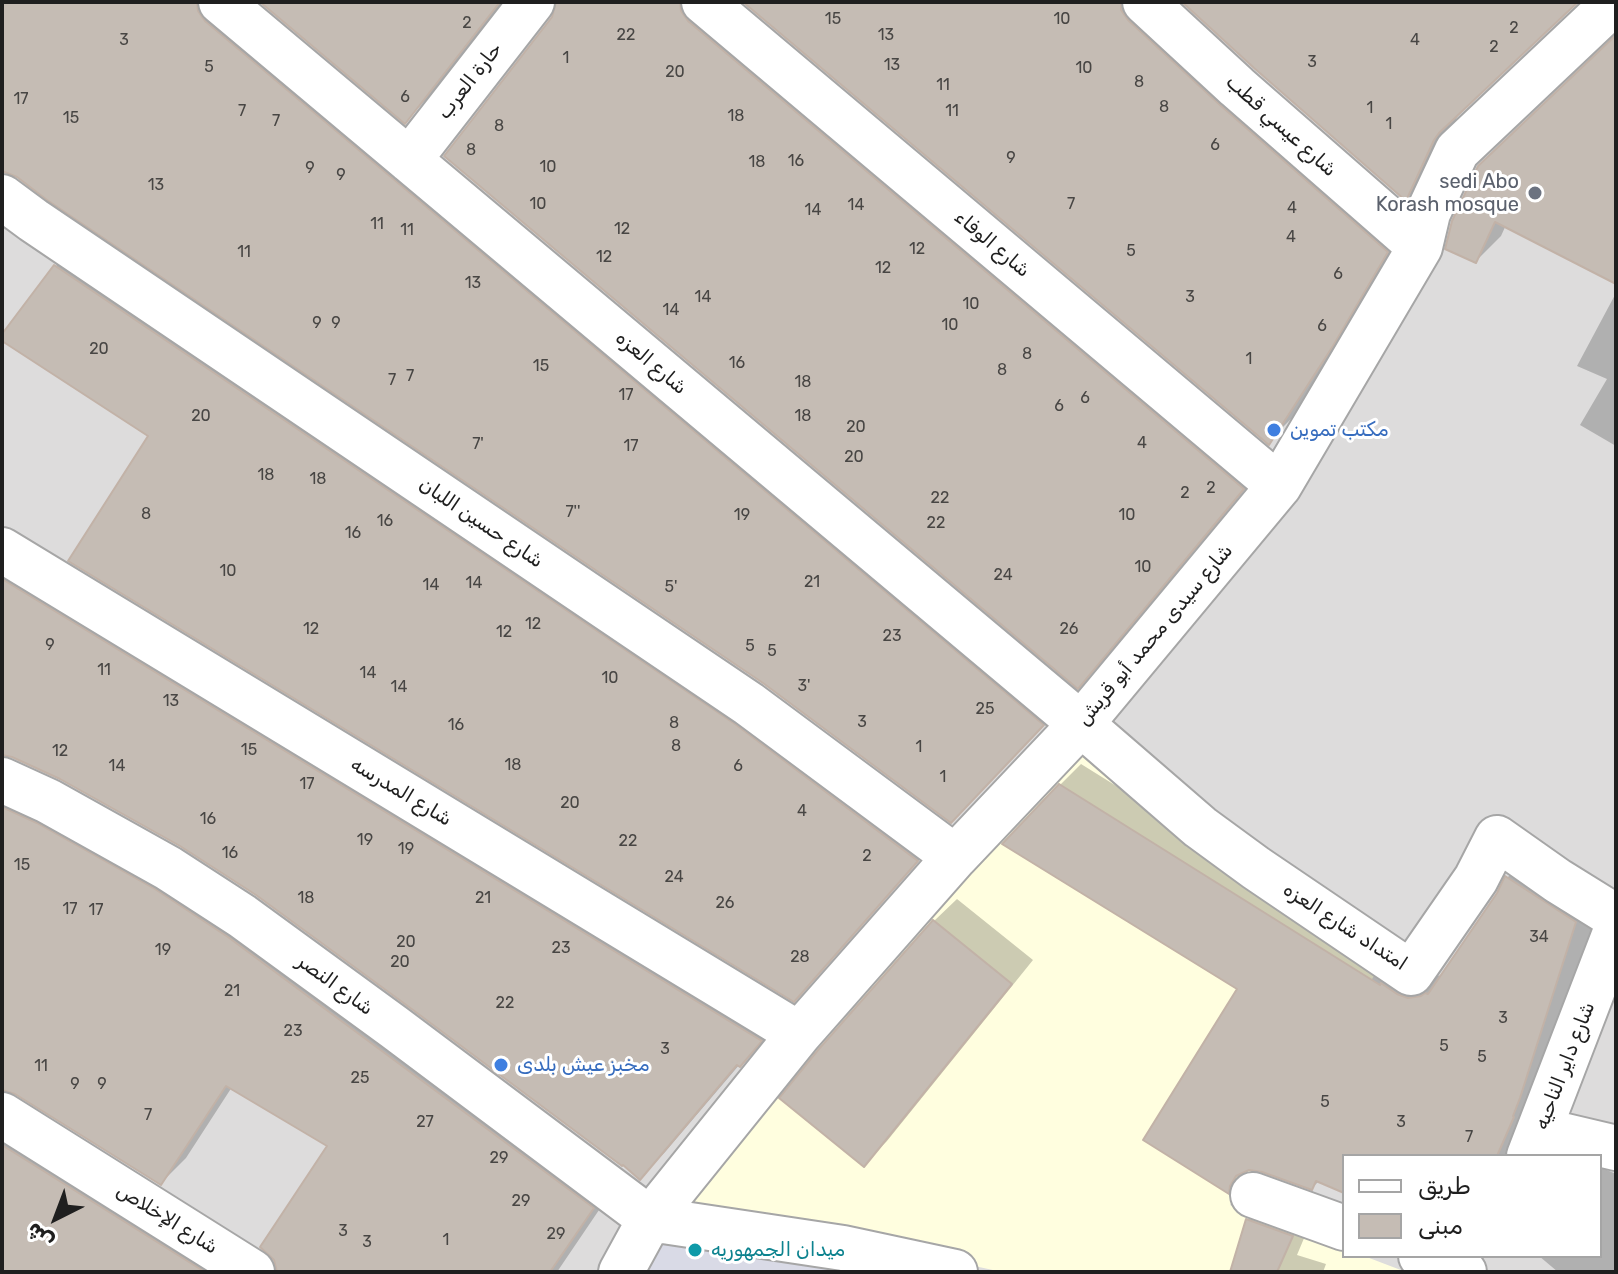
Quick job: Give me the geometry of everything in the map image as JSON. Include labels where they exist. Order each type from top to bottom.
[{"type":"street","name":"شارع العزه","points":[[221,2],[1081,724]]},
{"type":"street","name":"حارة العرب","points":[[409,160],[532,2]]},
{"type":"street","name":"شارع الوفاء","points":[[704,2],[1279,486]]},
{"type":"street","name":"شارع عيسي قطب","points":[[1145,2],[1420,247]]},
{"type":"street","name":"شارع سيدى محمد أبو قريش","points":[[650,1219],[799,1034],[955,857],[1081,724],[1279,486],[1420,247],[1428,213],[1457,151],[1601,14]]},
{"type":"street","name":"شارع حسين اللبان","points":[[2,197],[749,704],[955,857]]},
{"type":"street","name":"شارع المدرسه","points":[[2,550],[799,1034]]},
{"type":"street","name":"امتداد شارع العزه","points":[[1081,724],[1200,827],[1411,973],[1476,879],[1497,838],[1616,917]]},
{"type":"street","name":"شارع النصر","points":[[2,780],[48,801],[168,868],[242,916],[650,1219]]},
{"type":"street","name":"شارع داير الناحيه","points":[[1535,1143],[1616,930]]},
{"type":"street","name":"شارع الإخلاص","points":[[2,1115],[252,1272]]},
{"type":"street","points":[[1535,1143],[1616,1148]]},
{"type":"street","points":[[1253,1195],[1342,1227]]},
{"type":"street","points":[[621,1272],[650,1219],[843,1248],[955,1272]]},
{"type":"street","points":[[1426,1258],[1464,1272]]},
{"type":"shaded area","points":[[2,2],[1616,2],[1616,1272],[2,1272]]},
{"type":"shaded area","points":[[1073,743],[1379,968],[1230,1205],[1342,1247],[1342,1258],[1369,1258],[1406,1272],[1002,1272],[676,1201]]},
{"type":"shaded area","name":"ميدان الجمهوريه","points":[[647,1227],[858,1272],[629,1272]]},
{"type":"building","points":[[2,2],[197,2],[198,11],[205,21],[1044,725],[951,823],[763,683],[17,177],[2,171]]},
{"type":"building","points":[[260,2],[500,2],[405,124]]},
{"type":"building","points":[[556,2],[680,2],[681,11],[688,21],[1244,489],[1078,689],[444,156],[552,17]]},
{"type":"building","points":[[743,2],[1121,2],[1121,10],[1128,20],[1388,252],[1333,346],[1269,445]]},
{"type":"building","points":[[1182,2],[1578,2],[1439,133],[1406,201]]},
{"type":"building","name":"sedi Abo Korash mosque","points":[[1616,35],[1616,284],[1495,222],[1476,263],[1445,249],[1452,221],[1478,166]]},
{"type":"building","points":[[54,265],[735,724],[918,861],[794,1002],[68,561],[148,436],[2,341],[2,334]]},
{"type":"building","points":[[2,579],[762,1041],[740,1067],[737,1065],[640,1180],[256,895],[180,846],[60,779],[2,755]]},
{"type":"building","points":[[1059,784],[1380,985],[1408,998],[1428,994],[1497,893],[1505,876],[1576,922],[1514,1117],[1498,1154],[1342,1154],[1342,1192],[1316,1181],[1312,1190],[1249,1170],[1236,1176],[1229,1194],[1143,1140],[1237,989],[1002,844]]},
{"type":"building","points":[[2,807],[37,823],[155,889],[228,937],[594,1208],[550,1272],[277,1272],[274,1260],[260,1247],[327,1146],[226,1086],[161,1185],[15,1094],[2,1090]]},
{"type":"building","points":[[933,920],[1012,984],[864,1167],[779,1098]]},
{"type":"building","points":[[2,1145],[205,1272],[2,1272]]},
{"type":"building","points":[[1246,1219],[1293,1236],[1277,1272],[1230,1272]]},
{"type":"place","name":"sedi Abo Korash mosque","points":[[1535,193]]},
{"type":"place","name":"مكتب تموين","points":[[1274,430]]},
{"type":"place","name":"مخبز عيش بلدى","points":[[501,1065]]},
{"type":"place","name":"ميدان الجمهوريه","points":[[695,1250]]}]
